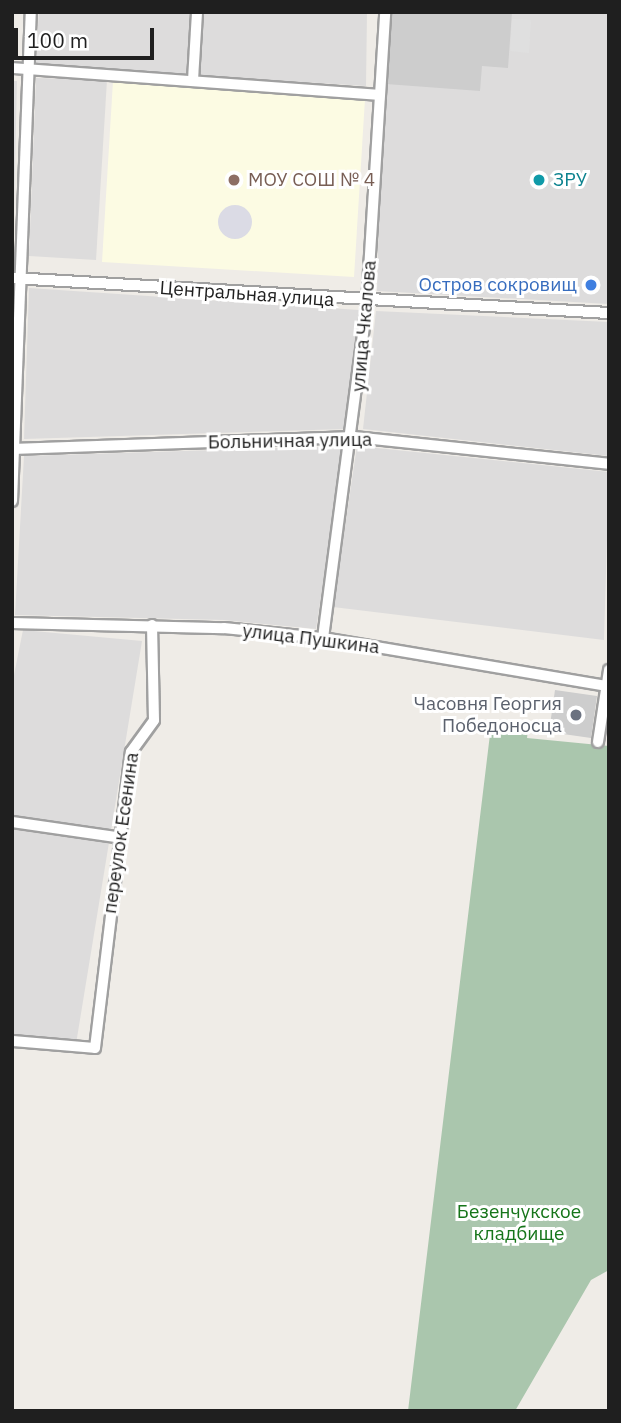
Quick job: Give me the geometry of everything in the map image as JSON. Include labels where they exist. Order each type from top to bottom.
[{"type":"street","points":[[12,501],[16,279],[31,12]]},
{"type":"street","points":[[193,80],[197,12]]},
{"type":"street","name":"улица Чкалова","points":[[323,638],[354,437],[367,302],[385,12]]},
{"type":"street","points":[[12,68],[379,95]]},
{"type":"street","name":"Центральная улица","points":[[16,279],[367,302],[609,313]]},
{"type":"street","name":"Больничная улица","points":[[14,449],[354,437],[609,464]]},
{"type":"street","name":"улица Пушкина","points":[[12,623],[152,625],[323,638],[607,686]]},
{"type":"street","name":"переулок Есенина","points":[[12,1041],[95,1048],[116,837],[133,743],[154,720],[152,625]]},
{"type":"street","points":[[598,742],[609,670]]},
{"type":"street","points":[[12,822],[116,837]]},
{"type":"shaded area","points":[[39,12],[367,12],[366,86],[35,65]]},
{"type":"shaded area","points":[[384,12],[609,12],[609,304],[377,291]]},
{"type":"shaded area","points":[[391,12],[512,12],[508,68],[482,66],[480,91],[386,84]]},
{"type":"shaded area","points":[[512,19],[531,20],[529,53],[510,51]]},
{"type":"shaded area","points":[[36,78],[107,80],[96,260],[29,256]]},
{"type":"shaded area","points":[[12,81],[17,81],[13,255],[12,255]]},
{"type":"shaded area","name":"МОУ СОШ № 4","points":[[113,81],[365,99],[354,277],[102,262]]},
{"type":"shaded area","points":[[235,205],[247,210],[252,222],[247,234],[235,239],[223,234],[218,222],[223,210]]},
{"type":"shaded area","points":[[29,288],[359,310],[346,429],[24,439]]},
{"type":"shaded area","points":[[376,311],[609,322],[609,456],[363,429]]},
{"type":"shaded area","points":[[344,446],[316,629],[224,620],[15,615],[24,456]]},
{"type":"shaded area","points":[[357,446],[609,472],[604,640],[333,607]]},
{"type":"shaded area","points":[[23,630],[142,641],[76,1044],[12,1035],[12,685]]},
{"type":"shaded area","points":[[555,690],[597,696],[591,738],[549,732]]},
{"type":"green space","name":"Безенчукское кладбище","points":[[491,726],[528,730],[527,738],[609,746],[609,1270],[591,1280],[515,1411],[408,1411]]},
{"type":"place","name":"МОУ СОШ № 4","points":[[234,180]]},
{"type":"place","name":"ЗРУ","points":[[539,180]]},
{"type":"place","name":"Остров сокровищ","points":[[591,285]]},
{"type":"place","name":"Часовня Георгия Победоносца","points":[[576,715]]}]
